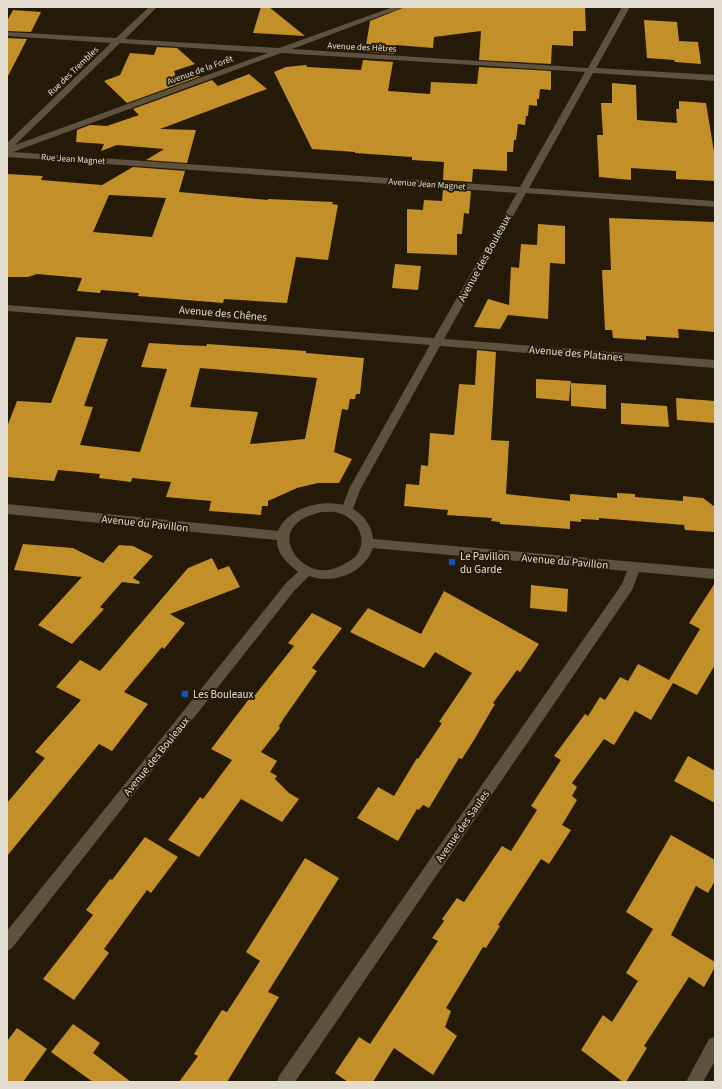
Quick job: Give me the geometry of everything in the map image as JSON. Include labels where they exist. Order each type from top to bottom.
[{"type":"street","name":"Rue des Trembles","points":[[7,148],[153,7]]},
{"type":"street","name":"Avenue de la Forêt","points":[[7,153],[400,7]]},
{"type":"street","name":"Avenue des Bouleaux","points":[[346,511],[354,490],[626,7]]},
{"type":"street","name":"Avenue des Hêtres","points":[[7,34],[277,52],[715,78]]},
{"type":"street","name":"Rue Jean Magnet","points":[[7,153],[140,164]]},
{"type":"street","name":"Avenue Jean Magnet","points":[[140,164],[715,204]]},
{"type":"street","name":"Avenue des Chênes","points":[[7,308],[437,342]]},
{"type":"street","name":"Avenue des Platanes","points":[[437,342],[715,364]]},
{"type":"street","points":[[320,507],[334,507],[346,511],[356,516],[368,533],[368,543],[365,553],[358,562],[347,570],[334,574],[320,574],[295,566],[287,557],[283,547],[283,536],[287,526],[296,517],[307,511],[320,507]]},
{"type":"street","name":"Avenue du Pavillon","points":[[7,509],[283,536]]},
{"type":"street","name":"Avenue du Pavillon","points":[[368,543],[715,574]]},
{"type":"street","name":"Avenue des Saules","points":[[285,1082],[628,586],[634,567]]},
{"type":"street","name":"Avenue des Bouleaux","points":[[7,943],[290,587],[307,571]]},
{"type":"street","points":[[694,1082],[715,1045]]},
{"type":"building","points":[[261,7],[269,7],[305,36],[253,33]]},
{"type":"building","points":[[405,7],[585,7],[586,31],[573,31],[573,46],[552,45],[551,64],[479,60],[481,31],[434,37],[433,48],[396,45],[395,54],[365,52],[370,21]]},
{"type":"building","points":[[13,10],[41,12],[31,32],[7,31],[7,21]]},
{"type":"building","points":[[644,20],[677,22],[679,41],[698,42],[701,64],[647,58]]},
{"type":"building","points":[[7,38],[27,39],[7,78]]},
{"type":"building","points":[[157,47],[177,48],[195,64],[174,71],[176,78],[201,76],[127,103],[104,81],[120,75],[130,53],[154,55]]},
{"type":"building","points":[[363,60],[393,62],[388,91],[430,94],[431,82],[477,84],[479,67],[551,71],[551,90],[540,89],[539,99],[537,99],[537,106],[529,105],[525,125],[518,124],[513,152],[507,152],[507,171],[473,169],[472,182],[443,180],[444,162],[412,160],[412,157],[312,149],[274,72],[286,67],[306,65],[307,67],[361,70]]},
{"type":"building","points":[[249,74],[267,89],[160,129],[196,130],[187,163],[146,160],[164,149],[117,145],[101,151],[104,144],[76,142],[77,130],[90,125],[107,126],[139,115],[133,109],[212,80],[218,86]]},
{"type":"building","points":[[612,83],[636,85],[637,120],[677,123],[676,109],[679,109],[679,101],[706,103],[715,158],[715,181],[676,179],[676,171],[631,168],[631,180],[599,177],[597,135],[603,135],[601,103],[612,103]]},
{"type":"building","points":[[133,167],[185,171],[179,192],[268,200],[333,202],[332,204],[338,205],[328,260],[296,257],[287,303],[224,299],[223,303],[138,296],[139,293],[101,290],[100,293],[77,291],[82,278],[37,274],[28,277],[7,277],[7,174],[43,176],[41,180],[102,185]],"holes":[[[109,195],[166,198],[152,237],[93,232]]]},
{"type":"building","points":[[443,189],[471,191],[469,214],[464,213],[462,234],[457,234],[457,255],[407,253],[407,209],[423,210],[424,200],[442,201]]},
{"type":"building","points":[[609,218],[715,222],[715,332],[678,329],[679,338],[646,336],[646,340],[613,338],[612,330],[605,330],[602,270],[611,270]]},
{"type":"building","points":[[538,224],[565,226],[565,264],[550,263],[548,319],[508,315],[500,329],[474,327],[488,299],[509,305],[511,267],[519,268],[521,244],[537,245]]},
{"type":"building","points":[[395,264],[421,266],[418,290],[392,288]]},
{"type":"building","points":[[76,337],[108,339],[84,406],[93,407],[80,445],[140,452],[167,369],[141,367],[149,343],[206,346],[207,344],[306,351],[306,353],[364,358],[360,394],[356,394],[355,399],[350,399],[348,410],[342,409],[334,452],[352,459],[339,483],[318,483],[297,488],[268,501],[268,506],[262,506],[261,515],[209,511],[211,501],[166,497],[171,482],[132,478],[131,482],[99,478],[100,474],[58,470],[54,481],[7,477],[7,427],[17,401],[51,403]],"holes":[[[200,368],[317,378],[305,439],[250,444],[258,412],[190,407]]]},
{"type":"building","points":[[477,350],[496,352],[491,440],[509,441],[506,494],[570,501],[570,494],[617,498],[617,493],[635,494],[635,497],[683,501],[683,496],[703,498],[715,507],[715,532],[685,530],[684,525],[599,518],[599,520],[581,519],[581,522],[570,521],[570,529],[500,524],[500,522],[491,521],[492,518],[447,515],[448,510],[404,506],[406,484],[419,485],[421,465],[428,466],[430,433],[454,435],[459,384],[475,385]]},
{"type":"building","points":[[536,379],[571,381],[569,401],[536,398]]},
{"type":"building","points":[[571,383],[606,385],[606,409],[571,406]]},
{"type":"building","points":[[676,398],[715,401],[715,423],[677,420]]},
{"type":"building","points":[[621,403],[667,406],[669,427],[621,424]]},
{"type":"building","points":[[23,544],[73,548],[103,563],[119,545],[133,546],[153,556],[133,578],[140,582],[139,584],[122,582],[100,607],[104,609],[72,644],[38,625],[82,577],[14,570]]},
{"type":"building","points":[[212,558],[218,570],[229,566],[240,587],[170,614],[185,623],[164,649],[162,647],[124,692],[148,704],[112,751],[99,744],[7,856],[7,803],[45,758],[35,752],[81,700],[56,687],[80,660],[100,671],[188,568]]},
{"type":"building","points":[[715,583],[715,665],[697,695],[673,683],[651,720],[635,711],[614,745],[604,739],[572,783],[577,787],[572,796],[577,800],[562,825],[571,830],[549,864],[541,859],[498,925],[500,926],[486,948],[483,947],[446,1008],[451,1011],[445,1027],[457,1036],[433,1075],[394,1048],[373,1082],[348,1082],[335,1073],[359,1037],[370,1044],[438,941],[432,938],[444,921],[442,919],[457,898],[464,902],[502,846],[511,851],[537,810],[531,806],[561,760],[554,756],[585,714],[588,716],[600,697],[605,700],[620,677],[628,681],[638,664],[669,680],[700,629],[689,623]]},
{"type":"building","points":[[531,585],[568,589],[567,612],[530,608]]},
{"type":"building","points":[[444,591],[539,644],[520,672],[517,670],[493,703],[495,704],[474,740],[462,759],[459,758],[429,808],[423,805],[419,810],[417,809],[398,841],[357,818],[378,787],[394,796],[417,758],[418,759],[442,723],[439,722],[472,673],[435,652],[424,668],[350,632],[368,608],[421,634]]},
{"type":"building","points":[[312,613],[342,628],[312,668],[317,671],[284,718],[279,726],[280,728],[261,752],[277,761],[270,772],[277,776],[275,779],[289,793],[299,799],[282,822],[241,799],[199,857],[168,840],[200,797],[203,799],[232,760],[211,749],[249,699],[251,700],[294,646],[288,643]]},
{"type":"building","points":[[688,756],[715,771],[715,803],[674,781]]},
{"type":"building","points":[[671,835],[715,860],[715,881],[708,893],[696,886],[671,935],[715,962],[715,967],[704,987],[689,977],[644,1046],[647,1048],[626,1082],[623,1082],[581,1050],[603,1015],[612,1022],[638,981],[626,973],[653,929],[626,912]]},
{"type":"building","points":[[145,837],[178,857],[151,893],[147,890],[104,949],[109,953],[74,1000],[43,979],[93,915],[86,910],[110,879],[112,880]]},
{"type":"building","points":[[305,858],[339,878],[268,992],[279,997],[227,1082],[179,1082],[198,1056],[194,1054],[222,1010],[227,1012],[260,961],[246,952]]},
{"type":"building","points":[[73,1024],[100,1043],[93,1053],[131,1082],[93,1082],[51,1052]]},
{"type":"building","points":[[17,1028],[47,1049],[23,1082],[7,1082],[7,1041]]},
{"type":"place","name":"Le Pavillon du Garde","points":[[452,562]]},
{"type":"place","name":"Les Bouleaux","points":[[185,694]]}]
